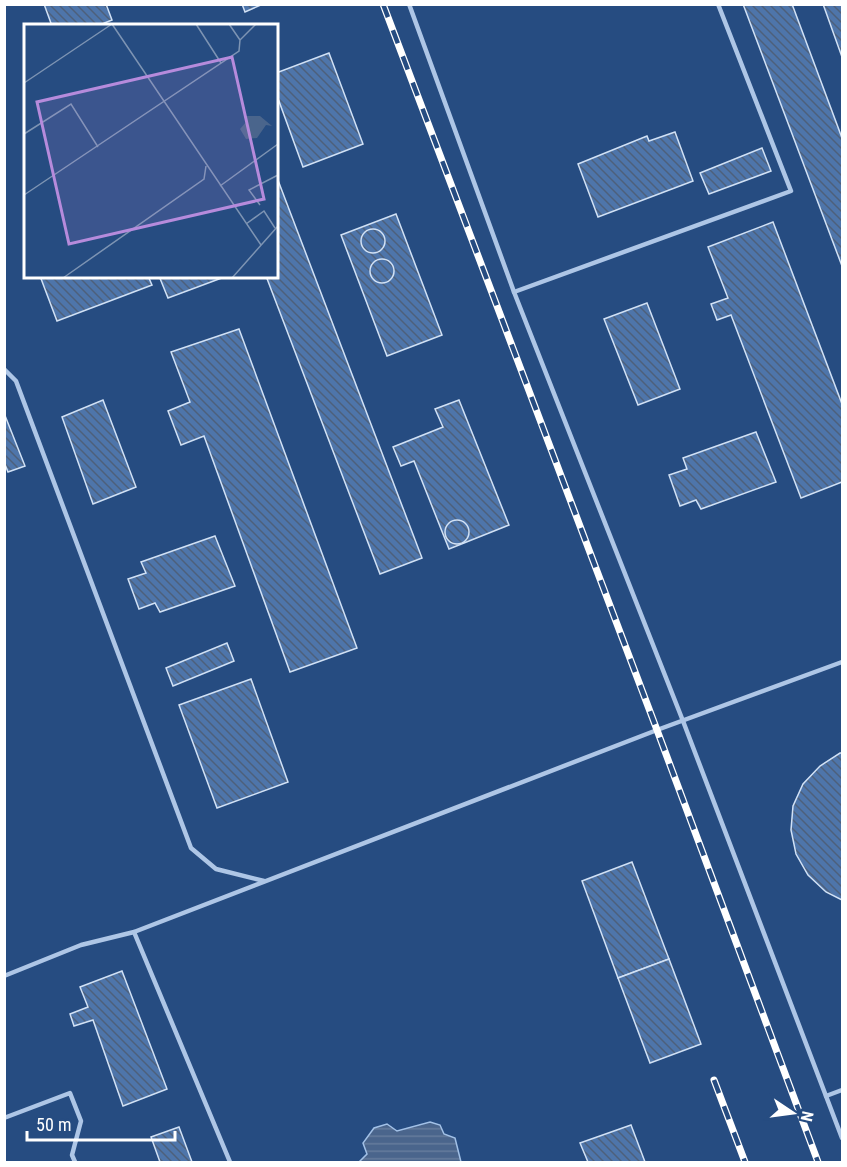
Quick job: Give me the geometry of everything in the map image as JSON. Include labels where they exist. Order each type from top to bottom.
[{"type":"lane","points":[[409,4],[514,292],[683,721],[843,1138]]},
{"type":"lane","points":[[514,292],[791,191],[718,4]]},
{"type":"lane","points":[[4,369],[16,381],[191,848],[216,869],[264,881]]},
{"type":"lane","points":[[4,976],[81,945],[134,932],[683,721],[843,662]]},
{"type":"lane","points":[[134,932],[230,1162]]},
{"type":"lane","points":[[826,1096],[843,1090]]},
{"type":"lane","points":[[4,1118],[70,1093],[81,1121],[72,1155],[75,1162]]},
{"type":"water","points":[[430,1122],[440,1125],[444,1134],[455,1138],[461,1162],[359,1162],[367,1154],[363,1143],[374,1128],[387,1124],[397,1131]]},
{"type":"building","points":[[44,4],[106,4],[112,20],[102,24],[51,24]]},
{"type":"building","points":[[242,4],[263,4],[245,12]]},
{"type":"building","points":[[743,4],[792,4],[842,138],[842,266]]},
{"type":"building","points":[[823,4],[842,4],[842,57]]},
{"type":"building","points":[[329,53],[363,144],[303,167],[278,98],[278,72]]},
{"type":"building","points":[[675,132],[693,181],[598,217],[578,164],[647,136],[649,141]]},
{"type":"building","points":[[762,148],[771,171],[709,194],[700,173]]},
{"type":"building","points":[[278,180],[422,558],[380,574],[267,278],[278,278]]},
{"type":"building","points":[[396,214],[442,335],[387,356],[341,235]]},
{"type":"building","points":[[773,222],[842,404],[842,482],[801,498],[731,315],[717,320],[711,304],[728,298],[708,247]]},
{"type":"building","points":[[373,229],[381,233],[385,241],[381,249],[373,253],[365,249],[361,241],[365,233]]},
{"type":"building","points":[[382,259],[390,263],[394,271],[390,279],[382,283],[374,279],[370,271],[374,263]]},
{"type":"building","points":[[41,278],[149,278],[152,285],[57,321]]},
{"type":"building","points":[[160,278],[222,278],[168,298]]},
{"type":"building","points":[[647,303],[680,389],[638,405],[604,319]]},
{"type":"building","points":[[239,329],[357,648],[290,672],[204,436],[181,445],[168,411],[190,402],[171,352]]},
{"type":"building","points":[[103,400],[136,487],[93,504],[62,417]]},
{"type":"building","points":[[459,400],[509,525],[449,549],[414,461],[401,466],[393,447],[443,427],[435,409]]},
{"type":"building","points":[[4,413],[25,466],[8,472],[4,462]]},
{"type":"building","points":[[756,432],[776,482],[701,509],[696,500],[680,506],[669,475],[687,469],[683,458]]},
{"type":"building","points":[[457,520],[465,524],[469,532],[465,540],[457,544],[449,540],[445,532],[449,524]]},
{"type":"building","points":[[215,536],[235,586],[160,612],[155,603],[139,609],[128,579],[146,573],[141,562]]},
{"type":"building","points":[[227,643],[234,661],[173,686],[166,668]]},
{"type":"building","points":[[251,679],[288,782],[217,808],[179,705]]},
{"type":"building","points":[[842,753],[842,900],[826,892],[808,875],[796,854],[791,830],[793,806],[803,784],[820,766]]},
{"type":"building","points":[[632,862],[669,959],[618,978],[582,881]]},
{"type":"building","points":[[669,959],[701,1044],[650,1063],[618,978]]},
{"type":"building","points":[[122,971],[167,1089],[123,1106],[93,1020],[74,1026],[70,1014],[88,1007],[80,987]]},
{"type":"building","points":[[631,1125],[645,1162],[588,1162],[580,1143]]},
{"type":"building","points":[[179,1127],[192,1162],[160,1162],[151,1137]]},
{"type":"railway","points":[[383,4],[818,1162]]},
{"type":"railway","points":[[714,1080],[745,1162]]}]
